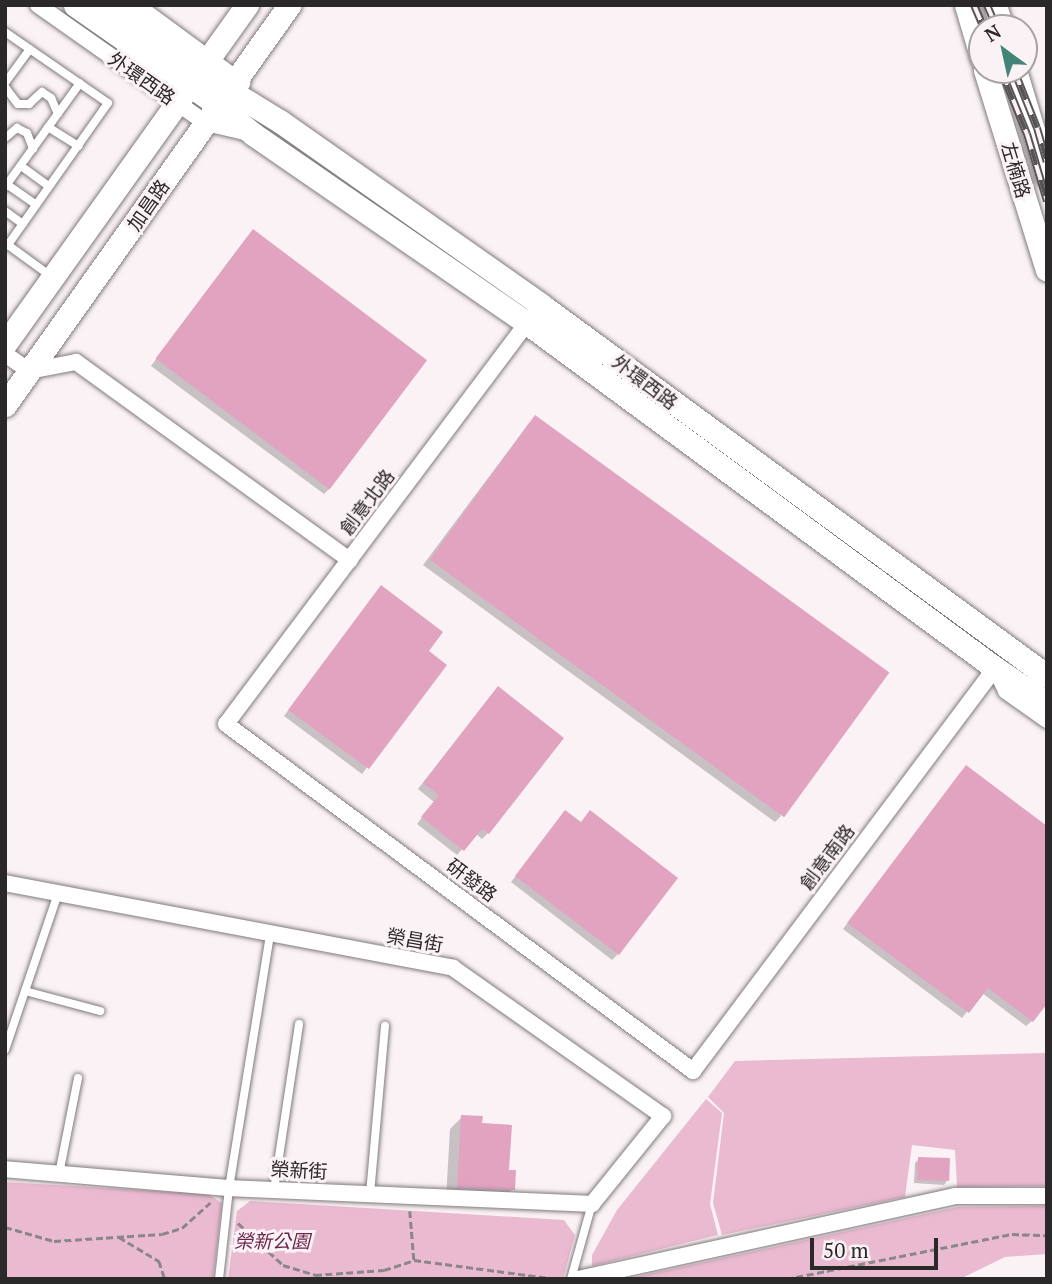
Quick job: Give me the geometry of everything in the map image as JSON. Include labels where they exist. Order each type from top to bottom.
[{"type":"street","name":"外環西路","points":[[38,5],[195,79]]},
{"type":"street","name":"外環西路","points":[[75,5],[195,79],[223,99],[253,134],[534,314],[1047,676]]},
{"type":"street","name":"外環西路","points":[[107,5],[223,99],[266,112],[995,668],[1047,703]]},
{"type":"street","name":"外環西路","points":[[136,5],[195,79]]},
{"type":"street","name":"加昌路","points":[[5,344],[247,5]]},
{"type":"street","name":"加昌路","points":[[5,405],[289,5]]},
{"type":"street","name":"左楠路","points":[[989,84],[1047,270]]},
{"type":"street","name":"左楠路","points":[[1018,84],[1047,176]]},
{"type":"street","name":"創意北路","points":[[226,724],[534,314]]},
{"type":"street","points":[[5,354],[29,371],[76,362],[350,559]]},
{"type":"street","name":"外環西路","points":[[1019,657],[1047,663]]},
{"type":"street","name":"外環西路","points":[[995,668],[1006,691],[1047,720]]},
{"type":"street","name":"創意南路","points":[[693,1071],[995,668]]},
{"type":"street","name":"研發路","points":[[226,724],[693,1071]]},
{"type":"street","name":"榮昌街","points":[[5,883],[453,968],[663,1116],[592,1204]]},
{"type":"street","name":"榮新街","points":[[5,1169],[229,1188],[592,1204]]},
{"type":"street","points":[[578,1279],[956,1196],[1047,1196]]},
{"type":"lane","points":[[5,32],[108,103],[8,245],[53,277]]},
{"type":"lane","points":[[30,49],[5,85],[18,104],[29,104],[42,92],[51,98],[58,114]]},
{"type":"lane","points":[[36,205],[6,185],[80,83]]},
{"type":"lane","points":[[48,127],[78,146]]},
{"type":"lane","points":[[5,138],[17,128],[27,133],[33,149]]},
{"type":"lane","points":[[20,166],[49,186]]},
{"type":"lane","points":[[5,211],[23,224]]},
{"type":"lane","points":[[5,1050],[57,895]]},
{"type":"lane","points":[[219,1279],[229,1188],[270,935]]},
{"type":"lane","points":[[25,991],[100,1012]]},
{"type":"lane","points":[[274,1190],[299,1024]]},
{"type":"lane","points":[[370,1194],[385,1026]]},
{"type":"lane","points":[[59,1174],[78,1078]]},
{"type":"lane","points":[[571,1279],[592,1204]]},
{"type":"path","points":[[409,1196],[414,1260]]},
{"type":"path","points":[[5,1227],[54,1241],[162,1234],[181,1228],[209,1203],[227,1213],[283,1265],[315,1275],[384,1270],[414,1260],[557,1279]]},
{"type":"path","points":[[786,1279],[1012,1234],[1047,1235]]},
{"type":"path","points":[[119,1237],[159,1261],[165,1279]]},
{"type":"green space","points":[[1047,1053],[1047,1186],[957,1187],[955,1150],[912,1145],[905,1197],[722,1235],[713,1203],[724,1113],[708,1097],[735,1061]]},
{"type":"green space","points":[[706,1099],[722,1113],[710,1204],[718,1235],[592,1266],[592,1255],[617,1210]]},
{"type":"green space","points":[[5,1182],[208,1194],[222,1203],[213,1279],[5,1279]]},
{"type":"green space","name":"榮新公園","points":[[250,1201],[564,1220],[575,1235],[563,1279],[228,1279],[237,1211]]},
{"type":"green space","points":[[1047,1206],[1047,1254],[1005,1257],[960,1279],[626,1279],[957,1207]]},
{"type":"building","points":[[253,229],[427,360],[330,490],[156,358]]},
{"type":"building","points":[[535,415],[889,672],[784,817],[430,560]]},
{"type":"building","points":[[381,585],[443,632],[429,651],[447,665],[369,769],[288,710]]},
{"type":"building","points":[[498,686],[564,738],[489,834],[482,829],[464,851],[421,817],[439,795],[423,783]]},
{"type":"building","points":[[966,765],[1047,826],[1047,1004],[1033,1022],[988,988],[969,1013],[847,923]]},
{"type":"building","points":[[565,810],[581,822],[590,810],[678,878],[619,955],[515,876]]},
{"type":"building","points":[[461,1115],[483,1116],[482,1123],[512,1125],[509,1170],[516,1170],[515,1190],[457,1188]]},
{"type":"building","points":[[918,1157],[950,1158],[949,1181],[917,1180]]},
{"type":"railway","points":[[974,5],[978,14]]},
{"type":"railway","points":[[987,5],[991,14]]},
{"type":"railway","points":[[1007,84],[1027,134],[1047,201]]},
{"type":"railway","points":[[1020,84],[1047,162]]}]
